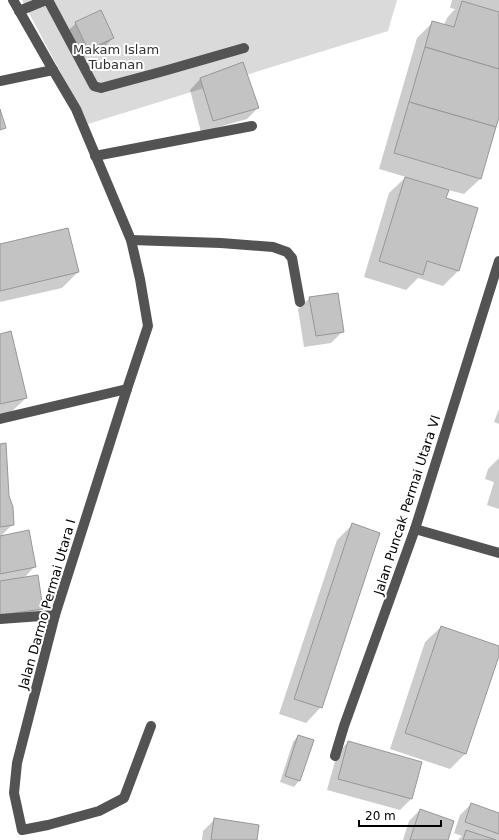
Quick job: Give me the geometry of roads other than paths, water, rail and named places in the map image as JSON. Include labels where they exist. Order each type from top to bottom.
[{"type":"street","name":"Jalan Darmo Permai Utara I","points":[[13,0],[52,70],[76,109],[131,240],[140,279],[148,326],[55,615],[17,763],[14,793],[22,830],[48,825],[99,811],[124,798],[150,726]]},
{"type":"street","points":[[19,11],[47,0],[94,86],[101,88],[244,48]]},
{"type":"street","points":[[0,81],[52,70]]},
{"type":"street","points":[[95,156],[252,126]]},
{"type":"street","points":[[131,240],[221,243],[273,247],[287,252],[292,258],[300,302]]},
{"type":"street","name":"Jalan Puncak Permai Utara VI","points":[[335,756],[344,726],[415,529],[499,261]]},
{"type":"street","points":[[0,419],[127,389]]},
{"type":"street","points":[[415,529],[499,553]]},
{"type":"street","points":[[0,619],[55,615]]},
{"type":"park label","name":"Makam Islam Tubanan","points":[[116,56]]}]
